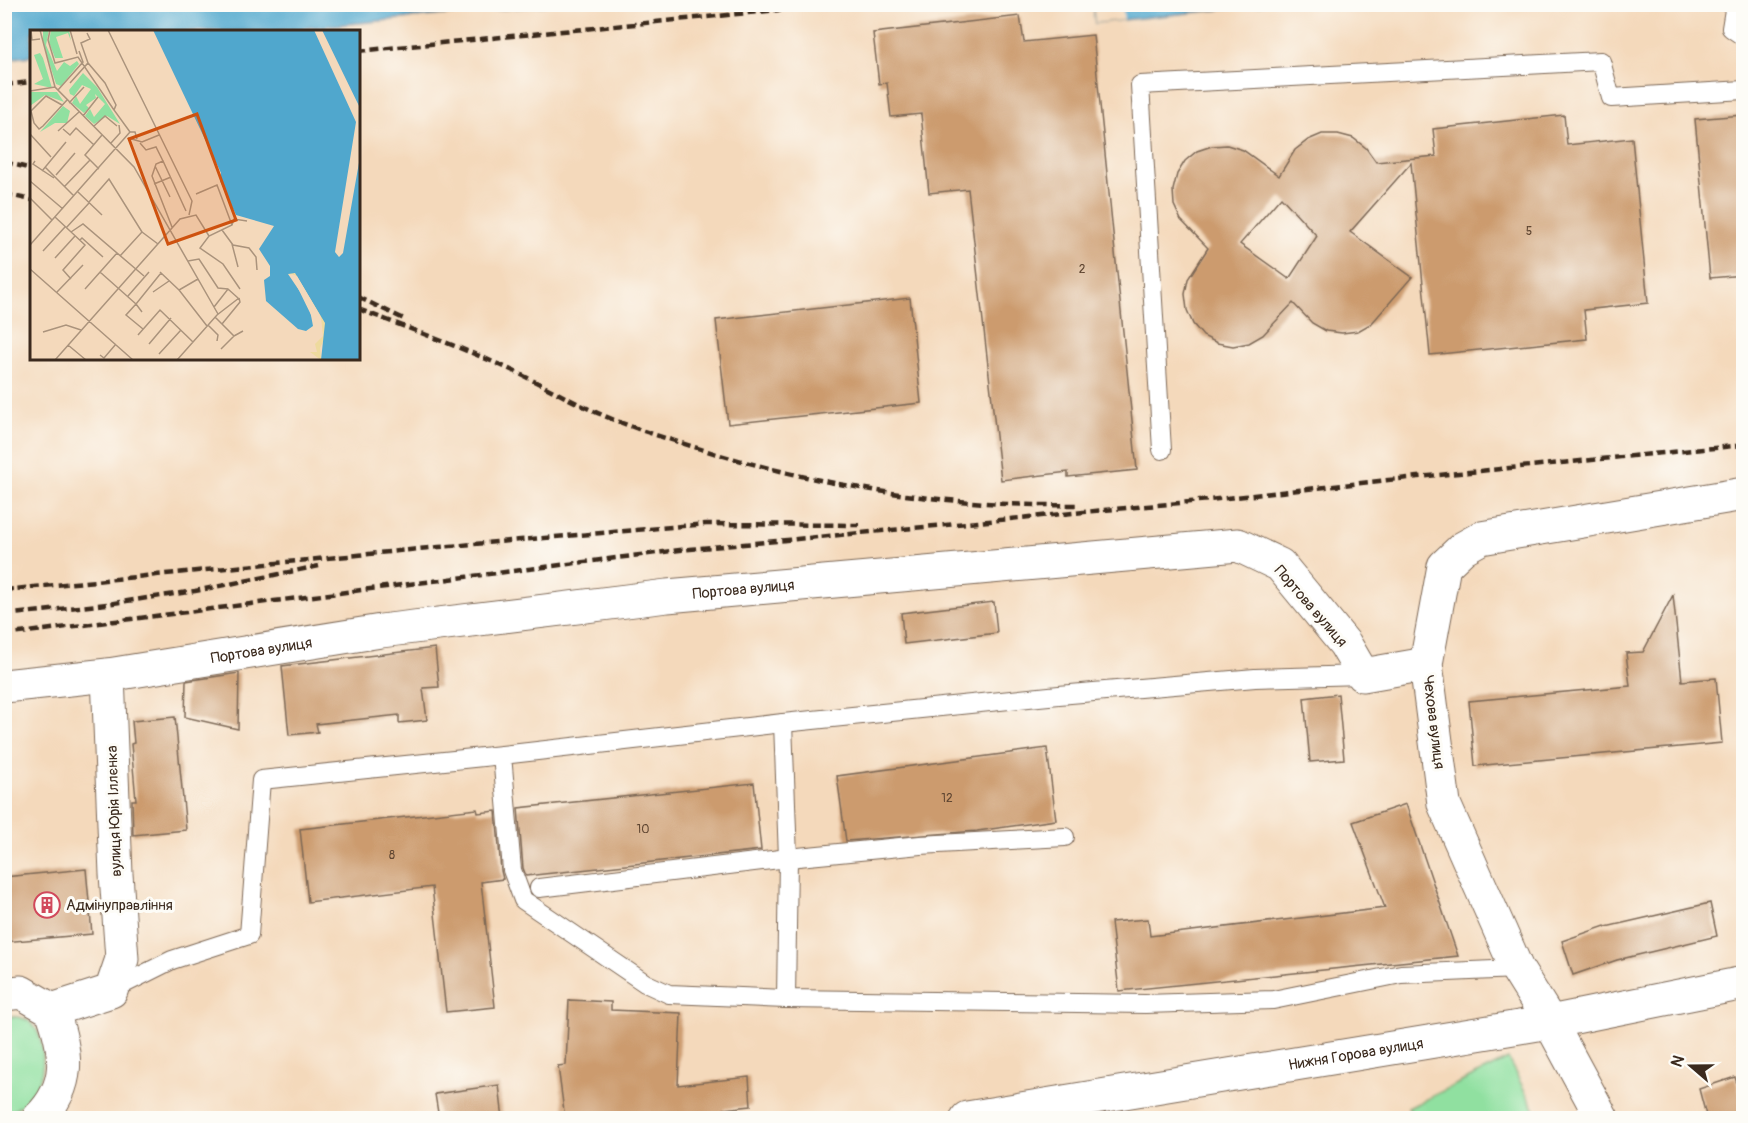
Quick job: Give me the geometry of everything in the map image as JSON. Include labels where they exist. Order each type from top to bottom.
[{"type":"street","name":"Чехова вулиця","points":[[1602,1119],[1550,1022],[1516,969],[1444,804],[1426,664],[1444,566],[1463,548],[1481,538],[1743,494]]},
{"type":"street","name":"Портова вулиця","points":[[4,686],[108,675],[381,631],[667,596],[1238,545],[1280,565],[1346,644],[1363,675]]},
{"type":"street","points":[[1363,675],[1426,664]]},
{"type":"street","name":"вулиця Юрія Іллєнка","points":[[108,675],[116,874],[122,959],[111,991]]},
{"type":"street","name":"Нижня Горова вулиця","points":[[967,1119],[1550,1022],[1743,983]]},
{"type":"street","points":[[52,1010],[111,991]]},
{"type":"street","points":[[4,994],[21,992],[52,1010],[61,1036],[64,1059],[62,1083],[51,1106],[39,1119]]},
{"type":"lane","points":[[1735,4],[1731,28],[1743,37]]},
{"type":"lane","points":[[1162,450],[1140,86],[1601,61],[1611,98],[1743,90]]},
{"type":"lane","points":[[111,991],[172,960],[249,935],[261,780],[783,723],[1256,678],[1363,675]]},
{"type":"lane","points":[[783,723],[788,858],[786,999]]},
{"type":"lane","points":[[502,755],[512,870],[523,900],[645,983],[669,994],[786,999],[1145,1004],[1273,1000],[1401,974],[1516,969]]},
{"type":"lane","points":[[539,888],[788,858],[920,845],[1065,837]]},
{"type":"green space","points":[[5,1016],[22,1018],[36,1029],[42,1045],[43,1064],[39,1081],[30,1097],[23,1104],[5,1114]]},
{"type":"green space","points":[[1508,1059],[1539,1118],[1414,1118],[1408,1108]]},
{"type":"water","points":[[5,4],[547,5],[284,30],[30,30],[30,56],[5,59]]},
{"type":"water","points":[[1093,4],[1263,5],[1095,23]]},
{"type":"pier","points":[[1093,5],[1122,5],[1124,20],[1095,23]]},
{"type":"building","points":[[1020,16],[1024,42],[1093,35],[1137,470],[1068,477],[1068,472],[1001,480],[968,189],[929,193],[921,114],[891,117],[887,83],[879,84],[873,33]]},
{"type":"building","points":[[1564,115],[1567,145],[1632,138],[1648,303],[1584,310],[1587,339],[1430,355],[1411,163],[1350,232],[1412,277],[1372,323],[1358,331],[1342,333],[1326,331],[1312,323],[1293,303],[1263,335],[1249,343],[1233,346],[1217,343],[1203,336],[1193,324],[1187,310],[1185,294],[1188,279],[1208,248],[1181,220],[1174,205],[1173,190],[1177,174],[1185,161],[1197,151],[1212,146],[1227,145],[1243,150],[1279,176],[1295,150],[1308,140],[1322,134],[1338,134],[1353,138],[1366,148],[1376,162],[1436,156],[1433,129]],"holes":[[[1281,197],[1317,236],[1289,279],[1240,244]]]},
{"type":"building","points":[[1743,115],[1743,275],[1710,278],[1695,119]]},
{"type":"building","points":[[910,298],[921,403],[728,424],[716,320]]},
{"type":"building","points":[[1673,595],[1682,681],[1716,678],[1722,743],[1475,766],[1469,701],[1630,686],[1626,653],[1643,652]]},
{"type":"building","points":[[994,602],[997,633],[904,644],[901,613]]},
{"type":"building","points":[[435,648],[439,687],[423,688],[427,720],[399,723],[399,715],[316,724],[318,732],[289,735],[282,666]]},
{"type":"building","points":[[239,673],[238,729],[185,717],[186,681]]},
{"type":"building","points":[[1338,694],[1344,759],[1310,762],[1304,698]]},
{"type":"building","points":[[175,717],[186,830],[133,835],[132,800],[136,800],[131,744],[134,743],[132,721]]},
{"type":"building","points":[[1047,748],[1056,820],[977,831],[846,841],[837,776]]},
{"type":"building","points":[[754,783],[761,850],[526,876],[523,868],[518,808]]},
{"type":"building","points":[[1406,804],[1458,956],[1119,991],[1111,922],[1148,919],[1150,936],[1385,908],[1353,822]]},
{"type":"building","points":[[477,809],[478,813],[496,811],[503,879],[481,882],[495,1007],[446,1012],[432,887],[308,902],[300,829]]},
{"type":"building","name":"Адмінуправління","points":[[86,869],[92,934],[4,942],[4,877]]},
{"type":"building","points":[[1710,903],[1717,936],[1617,960],[1573,975],[1562,941],[1605,926]]},
{"type":"building","points":[[569,1000],[611,1002],[611,1010],[681,1013],[678,1085],[749,1077],[751,1106],[724,1109],[724,1112],[658,1119],[565,1119],[558,1066],[566,1065]]},
{"type":"building","points":[[1735,1077],[1743,1102],[1743,1119],[1707,1119],[1699,1089]]},
{"type":"building","points":[[499,1085],[503,1119],[439,1119],[435,1094]]},
{"type":"railway","points":[[360,51],[830,5]]},
{"type":"railway","points":[[4,85],[30,82]]},
{"type":"railway","points":[[4,162],[30,168]]},
{"type":"railway","points":[[4,194],[30,200]]},
{"type":"railway","points":[[360,298],[404,319]]},
{"type":"railway","points":[[360,310],[498,364],[590,410],[622,423],[717,454],[806,477],[894,493],[984,503],[1076,505]]},
{"type":"railway","points":[[4,635],[680,550],[1190,502],[1744,445]]},
{"type":"railway","points":[[4,590],[439,547],[706,524],[859,525]]},
{"type":"railway","points":[[4,615],[107,604],[195,591],[319,566]]},
{"type":"place","name":"Адмінуправління","points":[[47,905]]}]
